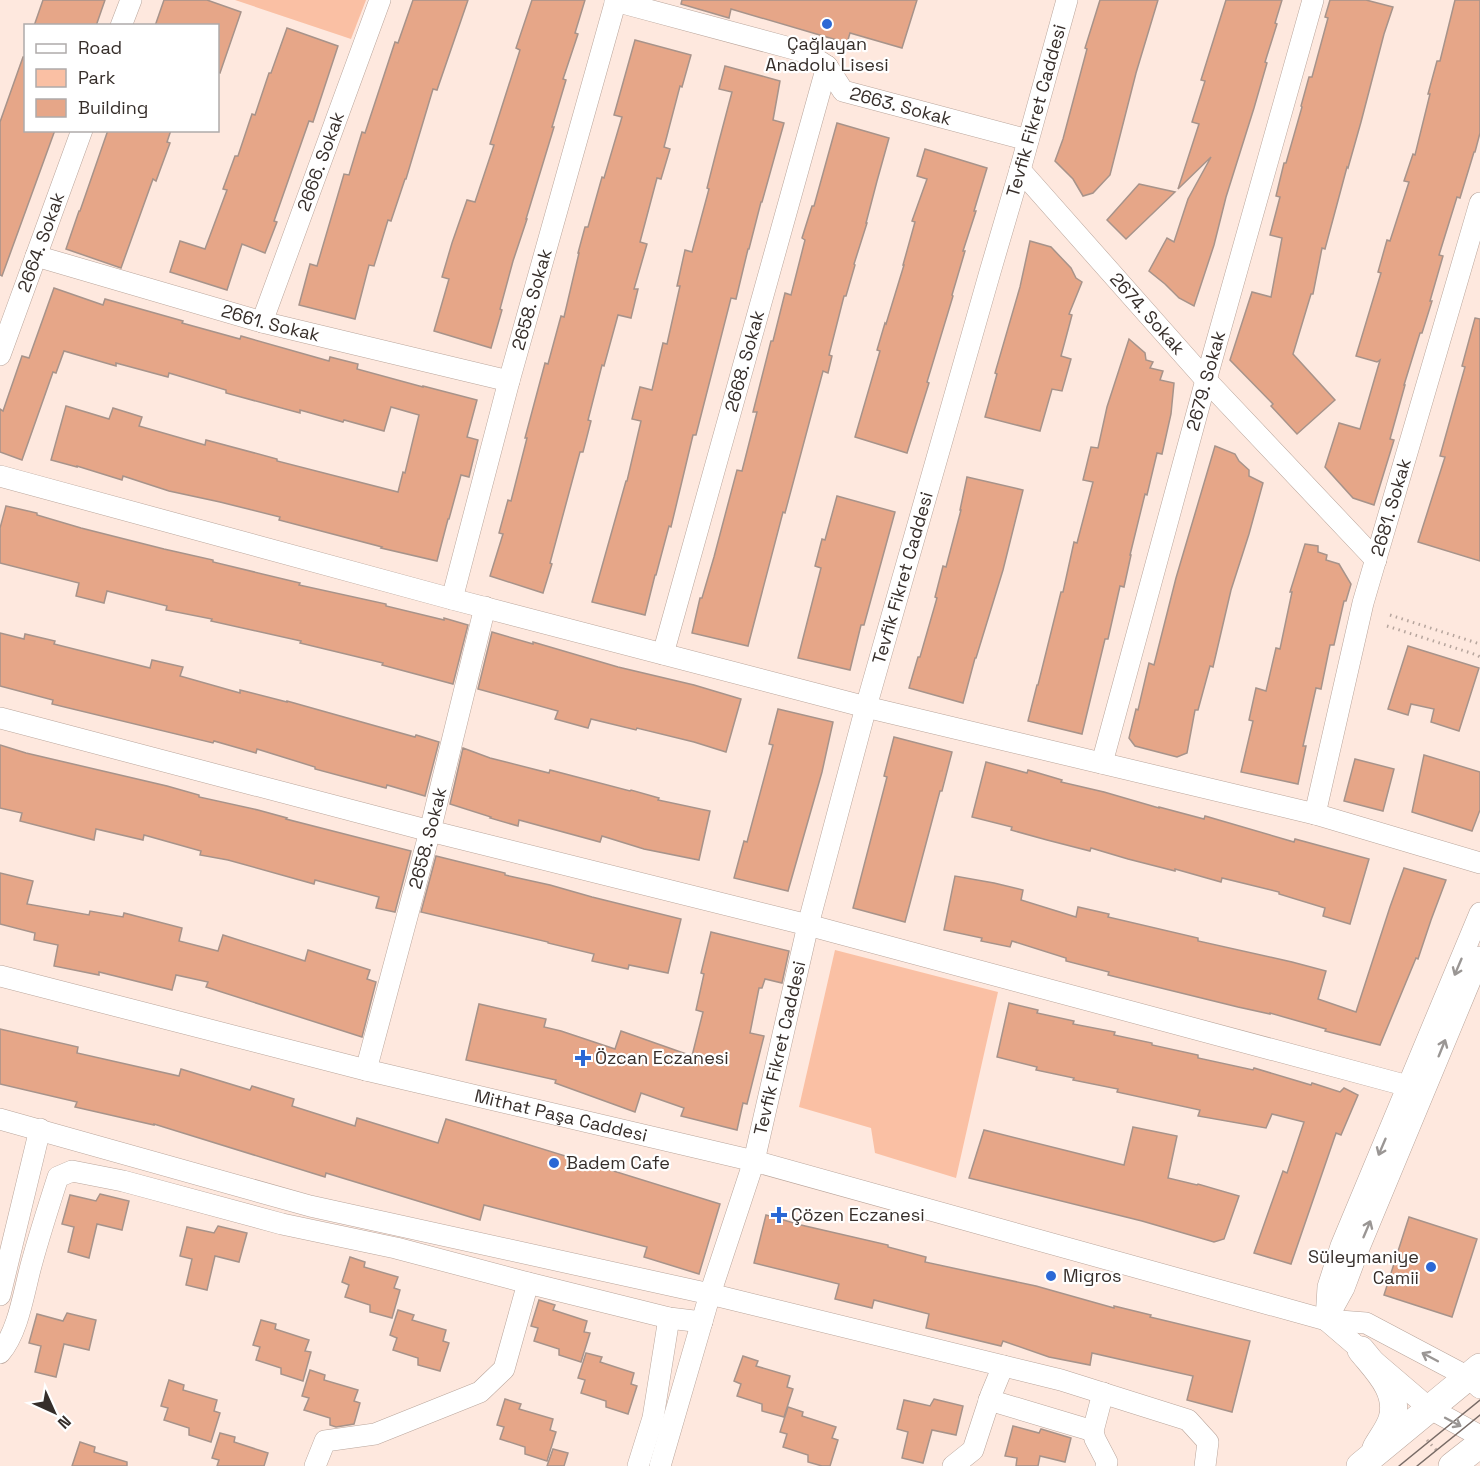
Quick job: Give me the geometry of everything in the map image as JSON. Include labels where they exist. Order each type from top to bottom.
[{"type":"main road","points":[[1361,1350],[1389,1385],[1393,1404],[1392,1420],[1366,1461]]},
{"type":"main road","points":[[1366,1461],[1420,1416],[1476,1377]]},
{"type":"main road","points":[[1448,1462],[1480,1443]]},
{"type":"street","points":[[122,24],[131,0]]},
{"type":"street","name":"2666. Sokak","points":[[262,322],[380,0]]},
{"type":"street","name":"Tevfik Fikret Caddesi","points":[[660,1466],[702,1322],[754,1161],[808,925],[866,707],[1067,0]]},
{"type":"street","name":"2679. Sokak","points":[[1102,763],[1206,380],[1313,0]]},
{"type":"street","name":"2663. Sokak","points":[[616,1],[805,52],[827,66],[843,91],[1028,140]]},
{"type":"street","name":"2658. Sokak","points":[[452,599],[509,381],[616,1]]},
{"type":"street","name":"2668. Sokak","points":[[663,654],[827,66]]},
{"type":"street","name":"2664. Sokak","points":[[0,355],[81,132]]},
{"type":"street","name":"2674. Sokak","points":[[1020,170],[1206,380],[1376,560]]},
{"type":"street","name":"2681. Sokak","points":[[1315,814],[1363,603],[1480,203]]},
{"type":"street","name":"2661. Sokak","points":[[36,256],[262,322],[509,381]]},
{"type":"street","points":[[0,476],[452,599],[866,707],[1315,814],[1480,862]]},
{"type":"street","name":"2658. Sokak","points":[[366,1070],[430,831],[485,607]]},
{"type":"street","points":[[0,718],[430,831],[808,925],[1408,1086]]},
{"type":"street","points":[[1326,1320],[1328,1287],[1341,1246],[1480,913]]},
{"type":"street","points":[[1326,1320],[1344,1288],[1480,957]]},
{"type":"street","name":"Mithat Paşa Caddesi","points":[[0,976],[366,1070],[754,1161],[1326,1320]]},
{"type":"street","points":[[0,1119],[310,1206],[711,1294],[1061,1380],[1188,1420],[1208,1442],[1205,1466]]},
{"type":"street","points":[[0,1295],[40,1130]]},
{"type":"street","points":[[0,1353],[7,1346],[15,1323],[58,1177],[72,1171],[123,1181],[282,1224],[396,1248],[669,1318],[702,1322]]},
{"type":"street","points":[[315,1466],[325,1441],[375,1434],[480,1392],[504,1369],[528,1283]]},
{"type":"street","points":[[638,1466],[653,1418],[669,1318]]},
{"type":"street","points":[[1326,1320],[1361,1350],[1420,1416],[1480,1436]]},
{"type":"street","points":[[1326,1320],[1366,1323],[1476,1377]]},
{"type":"street","points":[[953,1466],[974,1450],[989,1400],[1003,1366]]},
{"type":"street","points":[[1103,1393],[1093,1431],[1107,1462],[1106,1466]]},
{"type":"street","points":[[989,1400],[1093,1431]]},
{"type":"path","points":[[1390,615],[1480,644]]},
{"type":"path","points":[[1387,626],[1480,657]]},
{"type":"path","points":[[1420,1416],[1448,1462]]},
{"type":"green space","points":[[235,0],[366,0],[351,39]]},
{"type":"green space","points":[[835,950],[998,992],[956,1178],[875,1153],[871,1128],[799,1107]]},
{"type":"building","points":[[43,0],[105,0],[97,24],[35,24]]},
{"type":"building","points":[[164,0],[207,0],[241,12],[220,73],[219,24],[156,24]]},
{"type":"building","points":[[413,0],[468,0],[437,90],[433,89],[391,221],[388,220],[374,266],[369,265],[355,319],[299,305],[310,264],[317,266],[344,174],[349,175],[362,132],[365,133],[395,42],[398,43]]},
{"type":"building","points":[[532,0],[585,0],[575,33],[578,34],[563,79],[566,80],[552,127],[554,127],[513,261],[491,348],[434,331],[449,279],[442,277],[452,243],[467,200],[475,202],[494,145],[490,144],[520,50],[516,48]]},
{"type":"building","name":"Çağlayan Anadolu Lisesi","points":[[682,0],[917,0],[902,48],[850,33],[847,43],[731,9],[729,18],[681,4]]},
{"type":"building","points":[[1100,0],[1158,0],[1136,73],[1110,175],[1093,193],[1083,196],[1073,179],[1055,161]]},
{"type":"building","points":[[1226,0],[1282,0],[1265,62],[1267,63],[1194,306],[1179,298],[1149,271],[1167,238],[1174,242],[1188,199],[1211,157],[1178,189],[1199,124],[1192,122],[1205,81],[1201,80]]},
{"type":"building","points":[[1330,0],[1366,0],[1393,7],[1325,249],[1322,248],[1313,294],[1311,294],[1293,354],[1335,400],[1297,434],[1271,406],[1273,404],[1230,360],[1252,292],[1271,297],[1282,238],[1270,235],[1280,197],[1276,196],[1309,77],[1312,77],[1328,18],[1325,17]]},
{"type":"building","points":[[1455,0],[1480,0],[1480,133],[1439,255],[1443,256],[1430,301],[1432,301],[1404,385],[1390,439],[1394,440],[1374,505],[1353,498],[1325,467],[1339,423],[1360,429],[1380,360],[1377,362],[1356,356],[1381,273],[1378,272],[1387,240],[1390,241],[1409,182],[1404,181],[1413,154],[1415,155],[1430,94],[1428,94],[1437,61],[1440,61]]},
{"type":"building","points":[[287,28],[338,46],[313,122],[309,121],[265,253],[242,244],[227,290],[170,272],[180,241],[205,249],[227,190],[223,189],[235,156],[238,156],[252,114],[255,115]]},
{"type":"building","points":[[635,40],[691,55],[682,87],[680,86],[664,147],[670,149],[661,179],[657,178],[640,242],[647,244],[634,289],[638,289],[631,318],[618,315],[604,366],[602,365],[588,420],[591,421],[583,452],[580,452],[543,593],[490,576],[503,534],[499,533],[508,500],[511,501],[545,363],[548,364],[561,316],[564,317],[585,227],[588,227],[622,117],[614,115]]},
{"type":"building","points":[[24,57],[24,132],[54,132],[2,276],[0,275],[0,122]]},
{"type":"building","points":[[725,66],[780,81],[773,120],[784,123],[736,299],[731,298],[696,435],[693,435],[671,527],[669,526],[645,615],[592,602],[627,481],[641,421],[632,419],[640,387],[652,390],[663,343],[667,344],[680,286],[677,286],[685,250],[692,252],[709,189],[707,188],[732,92],[719,89]]},
{"type":"building","points":[[837,123],[889,138],[867,223],[846,296],[844,296],[829,355],[832,356],[828,373],[823,371],[748,646],[692,633],[737,470],[742,471],[757,412],[753,412],[771,341],[773,341],[785,293],[791,295],[805,240],[802,238],[812,206],[814,206]]},
{"type":"building","points":[[107,132],[170,132],[167,142],[170,143],[156,181],[153,179],[121,268],[66,249]]},
{"type":"building","points":[[925,149],[987,168],[963,251],[965,251],[953,296],[927,382],[929,383],[907,453],[855,437],[880,351],[877,350],[904,265],[915,222],[912,221],[927,179],[917,176]]},
{"type":"building","points":[[1139,184],[1175,192],[1126,239],[1107,220]]},
{"type":"building","points":[[1030,241],[1051,247],[1071,268],[1076,278],[1082,282],[1069,314],[1072,315],[1061,356],[1071,359],[1062,391],[1052,389],[1040,431],[985,417]]},
{"type":"building","points":[[54,288],[103,305],[105,299],[240,339],[241,336],[329,361],[330,357],[358,364],[357,369],[477,400],[467,437],[478,440],[469,477],[461,475],[437,561],[279,520],[280,517],[169,491],[123,476],[122,480],[51,460],[66,406],[109,419],[113,408],[142,417],[139,426],[205,445],[206,440],[398,492],[419,415],[391,407],[384,431],[300,410],[300,413],[226,393],[226,390],[169,373],[168,377],[116,363],[116,366],[64,351],[56,373],[53,372],[22,460],[0,452],[0,409],[3,411],[22,356],[29,358]]},
{"type":"building","points":[[1475,318],[1480,319],[1480,561],[1418,542],[1445,457],[1440,456],[1465,367],[1462,366]]},
{"type":"building","points":[[1129,339],[1145,353],[1146,360],[1153,362],[1150,368],[1163,371],[1160,380],[1174,383],[1171,414],[1162,454],[1157,453],[1147,495],[1145,494],[1124,587],[1120,586],[1082,734],[1028,721],[1074,542],[1077,543],[1093,482],[1083,480],[1091,447],[1098,448],[1107,407]]},
{"type":"building","points":[[1215,446],[1235,454],[1249,470],[1249,476],[1263,483],[1231,590],[1213,667],[1210,666],[1198,710],[1195,710],[1187,753],[1177,757],[1135,746],[1129,738],[1149,663],[1154,665],[1176,578]]},
{"type":"building","points":[[967,477],[1023,490],[1003,570],[963,703],[909,688],[937,598],[935,597],[943,566],[946,567]]},
{"type":"building","points":[[837,496],[895,512],[850,670],[798,658],[821,568],[815,566]]},
{"type":"building","points":[[6,506],[37,513],[37,515],[81,528],[300,583],[299,585],[468,625],[453,684],[382,665],[383,663],[300,643],[301,641],[166,610],[167,606],[107,591],[104,603],[76,596],[79,583],[0,563],[0,528]]},
{"type":"building","points":[[1305,544],[1318,546],[1318,552],[1327,555],[1326,560],[1339,564],[1351,584],[1346,601],[1344,601],[1334,645],[1330,645],[1321,689],[1316,688],[1303,746],[1306,746],[1298,784],[1241,772],[1253,721],[1249,720],[1256,688],[1266,691],[1276,648],[1280,649],[1292,592],[1290,592]]},
{"type":"building","points":[[492,632],[741,699],[726,752],[637,728],[636,730],[591,719],[588,728],[555,719],[558,711],[478,689]]},
{"type":"building","points":[[0,633],[24,639],[25,634],[55,641],[54,644],[150,668],[152,660],[183,667],[180,676],[240,693],[240,690],[287,701],[439,742],[425,796],[315,769],[315,767],[257,749],[256,753],[214,741],[213,743],[52,704],[53,700],[0,686]]},
{"type":"building","points":[[1408,646],[1479,668],[1459,731],[1431,722],[1434,709],[1411,704],[1408,715],[1388,709]]},
{"type":"building","points":[[778,709],[833,722],[822,772],[788,891],[734,878],[744,841],[747,842],[773,745],[769,744]]},
{"type":"building","points":[[894,737],[952,752],[905,922],[853,908],[887,777],[884,776]]},
{"type":"building","points":[[0,745],[167,786],[199,795],[199,797],[258,810],[411,851],[395,912],[376,908],[379,897],[315,880],[314,884],[228,860],[200,855],[201,851],[144,835],[143,840],[96,829],[94,840],[20,821],[22,813],[0,808]]},
{"type":"building","points":[[463,748],[490,758],[549,773],[550,770],[631,790],[659,798],[658,800],[710,811],[699,860],[644,849],[602,836],[600,842],[519,820],[518,826],[450,804]]},
{"type":"building","points":[[1424,755],[1480,772],[1480,810],[1472,831],[1412,812]]},
{"type":"building","points":[[1355,759],[1394,769],[1383,811],[1344,801]]},
{"type":"building","points":[[986,762],[1027,773],[1028,770],[1062,780],[1061,782],[1159,808],[1204,819],[1205,816],[1294,842],[1295,839],[1369,859],[1350,924],[1323,916],[1325,908],[1279,894],[1279,892],[1222,878],[1221,882],[1091,848],[1090,851],[972,817]]},
{"type":"building","points":[[436,856],[681,919],[668,973],[629,965],[628,969],[592,961],[594,954],[421,912]]},
{"type":"building","points":[[1404,868],[1446,880],[1418,959],[1416,958],[1380,1045],[1325,1031],[1326,1029],[1270,1013],[1108,975],[1109,972],[1066,961],[1066,958],[1012,941],[1010,947],[944,930],[955,876],[994,883],[1023,890],[1021,900],[1076,917],[1078,907],[1109,914],[1108,917],[1198,938],[1198,941],[1326,971],[1318,999],[1356,1012]]},
{"type":"building","points":[[0,873],[33,881],[27,904],[89,915],[90,911],[123,917],[124,913],[182,928],[179,941],[218,951],[223,935],[305,961],[308,950],[370,970],[367,979],[376,982],[362,1037],[206,987],[208,982],[176,975],[172,990],[99,972],[99,975],[54,966],[58,945],[34,940],[35,933],[0,924]]},
{"type":"building","points":[[711,932],[789,951],[782,983],[765,979],[762,988],[759,988],[750,1033],[764,1036],[747,1104],[743,1103],[737,1130],[681,1116],[684,1108],[641,1093],[635,1112],[555,1083],[556,1080],[466,1060],[479,1004],[546,1019],[544,1027],[615,1049],[621,1031],[692,1056],[703,1012],[696,1010],[704,974],[701,973]]},
{"type":"building","points":[[1009,1003],[1038,1010],[1037,1013],[1074,1021],[1073,1024],[1115,1032],[1114,1035],[1198,1055],[1198,1058],[1253,1070],[1254,1068],[1340,1092],[1344,1088],[1358,1095],[1341,1135],[1336,1133],[1291,1264],[1254,1253],[1283,1171],[1287,1173],[1304,1122],[1272,1114],[1266,1128],[1198,1116],[1200,1110],[1117,1092],[1118,1089],[1073,1080],[1074,1078],[1036,1070],[1037,1067],[997,1057]]},
{"type":"building","points":[[0,1029],[78,1047],[77,1053],[179,1076],[181,1069],[250,1090],[252,1086],[294,1099],[292,1106],[355,1126],[357,1118],[438,1143],[446,1119],[720,1204],[699,1274],[644,1257],[647,1247],[484,1205],[480,1220],[326,1173],[325,1177],[154,1124],[75,1107],[77,1102],[0,1084]]},
{"type":"building","points":[[1133,1127],[1177,1136],[1168,1178],[1239,1196],[1224,1239],[1214,1242],[1142,1221],[969,1178],[984,1130],[1124,1165]]},
{"type":"building","points":[[100,1194],[129,1201],[122,1230],[97,1224],[89,1258],[68,1252],[74,1227],[62,1224],[70,1195],[96,1201]]},
{"type":"building","points":[[766,1215],[888,1245],[888,1247],[926,1257],[925,1262],[1036,1286],[1114,1308],[1114,1306],[1250,1341],[1232,1412],[1187,1400],[1193,1376],[1092,1353],[1090,1365],[1049,1357],[1003,1341],[1001,1346],[926,1328],[929,1314],[874,1300],[872,1308],[835,1299],[839,1284],[754,1263]]},
{"type":"building","name":"Süleymaniye Camii","points":[[1409,1217],[1477,1239],[1452,1317],[1384,1295]]},
{"type":"building","points":[[218,1226],[247,1233],[239,1262],[215,1256],[207,1290],[186,1285],[192,1259],[180,1256],[187,1227],[214,1233]]},
{"type":"building","points":[[350,1257],[365,1262],[364,1267],[398,1277],[394,1288],[400,1290],[392,1318],[370,1312],[370,1305],[345,1297],[349,1285],[342,1282]]},
{"type":"building","points":[[539,1300],[555,1305],[553,1310],[587,1321],[584,1332],[590,1333],[581,1362],[559,1355],[559,1349],[534,1341],[538,1328],[531,1326]]},
{"type":"building","points":[[398,1310],[414,1315],[412,1320],[446,1330],[443,1341],[449,1343],[440,1371],[418,1365],[418,1358],[393,1350],[397,1338],[390,1335]]},
{"type":"building","points":[[67,1313],[96,1320],[89,1350],[64,1344],[56,1377],[35,1372],[41,1346],[29,1343],[37,1314],[63,1321]]},
{"type":"building","points":[[261,1320],[276,1324],[275,1329],[309,1340],[305,1351],[311,1352],[303,1381],[281,1374],[281,1368],[256,1360],[260,1347],[253,1345]]},
{"type":"building","points":[[586,1353],[602,1357],[600,1362],[634,1373],[631,1384],[637,1386],[628,1414],[606,1407],[606,1401],[581,1393],[585,1380],[578,1378]]},
{"type":"building","points":[[743,1356],[758,1361],[756,1366],[790,1376],[787,1387],[793,1389],[784,1417],[762,1411],[762,1404],[737,1396],[741,1384],[734,1381]]},
{"type":"building","points":[[310,1370],[325,1375],[324,1380],[358,1390],[354,1401],[360,1403],[354,1424],[336,1427],[330,1425],[330,1418],[304,1410],[309,1398],[302,1396]]},
{"type":"building","points":[[169,1380],[184,1385],[183,1390],[217,1400],[214,1411],[220,1413],[211,1442],[189,1435],[189,1428],[164,1420],[168,1408],[161,1406]]},
{"type":"building","points":[[505,1399],[521,1404],[519,1409],[553,1419],[550,1430],[556,1432],[547,1461],[525,1454],[525,1447],[500,1439],[504,1427],[497,1425]]},
{"type":"building","points":[[934,1399],[963,1406],[956,1435],[932,1430],[923,1463],[902,1458],[908,1432],[897,1429],[904,1400],[930,1406]]},
{"type":"building","points":[[788,1407],[803,1412],[802,1416],[836,1427],[832,1438],[838,1440],[830,1466],[808,1462],[808,1455],[783,1447],[787,1434],[780,1432]]},
{"type":"building","points":[[1013,1426],[1039,1433],[1041,1429],[1071,1438],[1065,1462],[1040,1456],[1038,1466],[1016,1466],[1017,1458],[1005,1456]]},
{"type":"building","points":[[220,1433],[235,1437],[234,1442],[268,1453],[264,1466],[217,1466],[219,1460],[212,1458]]},
{"type":"building","points":[[80,1442],[95,1447],[94,1452],[127,1462],[127,1466],[72,1466]]},
{"type":"building","points":[[553,1449],[568,1453],[564,1466],[547,1466]]},
{"type":"tram line","points":[[1399,1466],[1480,1400]]},
{"type":"tram line","points":[[1417,1466],[1480,1415]]},
{"type":"place","name":"Çağlayan Anadolu Lisesi","points":[[827,24]]},
{"type":"place","name":"Özcan Eczanesi","points":[[583,1058]]},
{"type":"place","name":"Badem Cafe","points":[[554,1163]]},
{"type":"place","name":"Çözen Eczanesi","points":[[779,1215]]},
{"type":"place","name":"Süleymaniye Camii","points":[[1431,1267]]},
{"type":"place","name":"Migros","points":[[1051,1276]]}]
